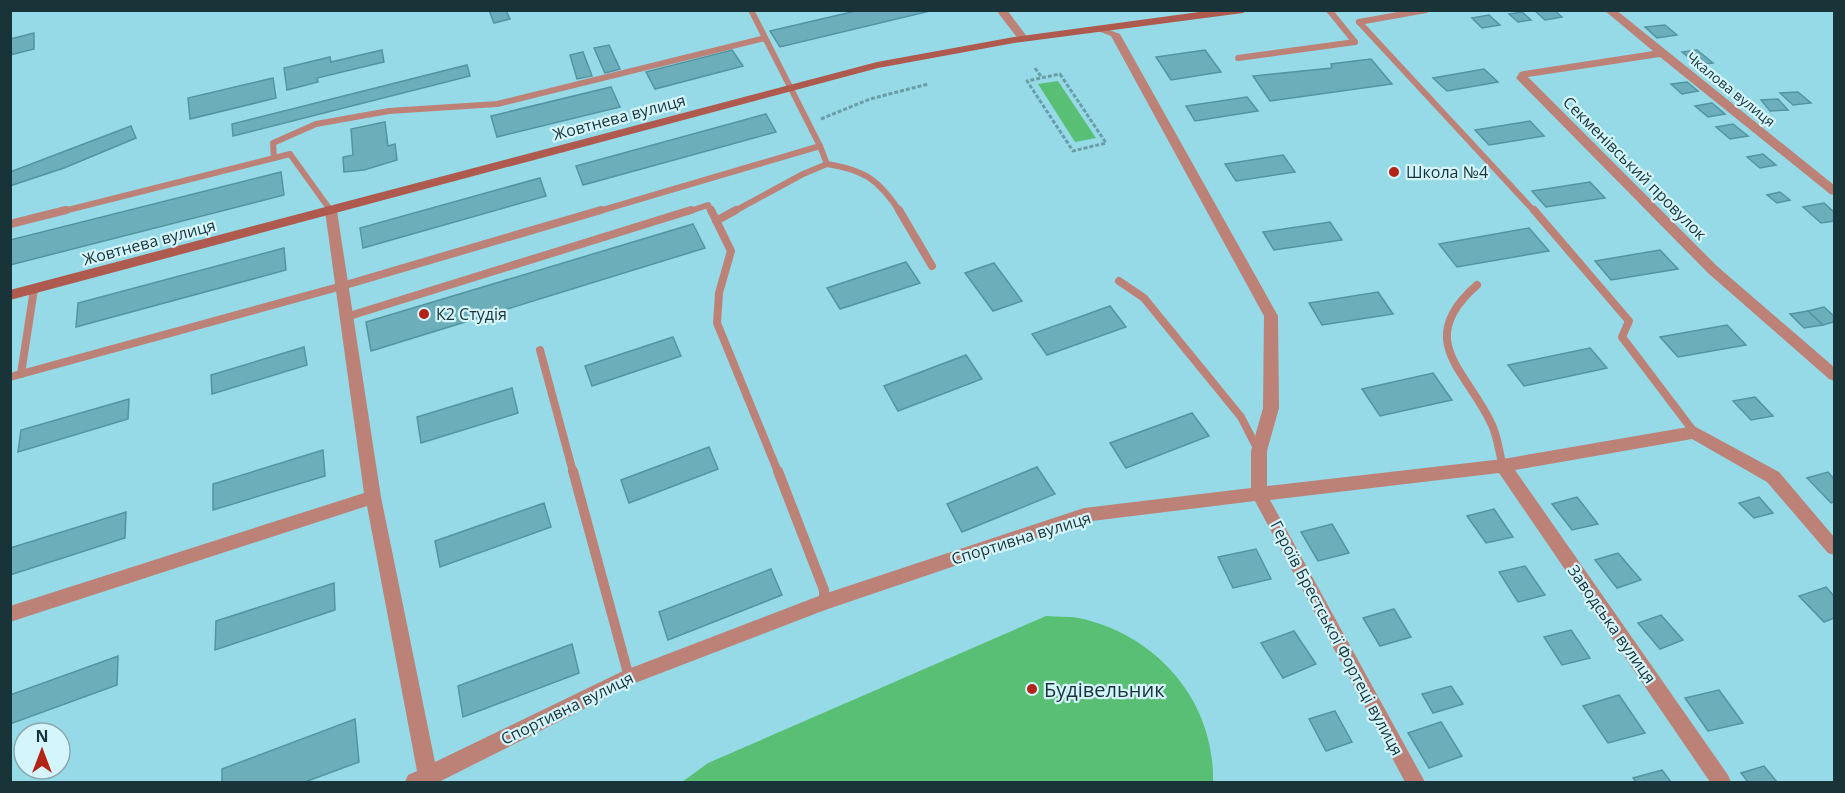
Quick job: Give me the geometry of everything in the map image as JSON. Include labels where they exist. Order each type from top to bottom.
[{"type":"main road","name":"Жовтнева вулиця","points":[[10,295],[924,54],[1023,38],[1243,10]]},
{"type":"street","points":[[1002,10],[1023,38]]},
{"type":"street","name":"Чкалова вулиця","points":[[1609,10],[1834,191]]},
{"type":"street","points":[[1098,29],[1114,34],[1271,316],[1271,408],[1258,451],[1259,494]]},
{"type":"street","name":"Секменівський провулок","points":[[1662,53],[1524,74],[1522,78],[1713,270],[1834,375]]},
{"type":"street","points":[[331,211],[373,497],[424,780]]},
{"type":"street","points":[[1694,432],[1773,477],[1834,548]]},
{"type":"street","name":"Спортивна вулиця","points":[[424,780],[629,677],[824,602],[1084,515],[1503,466],[1694,432]]},
{"type":"street","name":"Заводська вулиця","points":[[1503,466],[1721,783]]},
{"type":"street","name":"Героїв Брестської Фортеці вулиця","points":[[1259,494],[1415,783]]},
{"type":"street","points":[[10,614],[373,497]]},
{"type":"lane","points":[[752,10],[827,164]]},
{"type":"lane","points":[[1238,58],[1355,42],[1329,10]]},
{"type":"lane","points":[[1426,10],[1359,22],[1544,221],[1629,321],[1622,338],[1694,432]]},
{"type":"lane","points":[[274,158],[273,143],[316,124],[389,111],[497,104],[765,38]]},
{"type":"lane","points":[[10,377],[342,286],[820,146]]},
{"type":"lane","points":[[10,224],[290,154],[331,211]]},
{"type":"lane","points":[[716,221],[827,164],[847,167],[869,175],[893,203],[932,266]]},
{"type":"lane","points":[[346,317],[708,205],[731,251],[719,292],[717,323],[798,520],[824,590],[824,602]]},
{"type":"lane","points":[[1119,281],[1144,298],[1241,417],[1258,451]]},
{"type":"lane","points":[[1477,285],[1453,308],[1446,324],[1446,341],[1456,368],[1492,426],[1503,466]]},
{"type":"lane","points":[[21,374],[34,289]]},
{"type":"lane","points":[[540,350],[629,677]]},
{"type":"path","points":[[1035,68],[1041,78]]},
{"type":"path","points":[[1060,74],[1106,144],[1073,151],[1027,81],[1041,78],[1060,74]]},
{"type":"path","points":[[809,124],[841,109],[928,84]]},
{"type":"green space","points":[[1058,81],[1096,138],[1075,142],[1038,84]]},
{"type":"green space","name":"Будівельник","points":[[1046,616],[1079,618],[1107,627],[1133,639],[1156,656],[1176,676],[1192,699],[1204,725],[1211,752],[1213,782],[682,782],[708,763]]},
{"type":"building","points":[[489,10],[506,10],[510,19],[494,23]]},
{"type":"building","points":[[860,10],[934,10],[780,47],[770,31]]},
{"type":"building","points":[[1534,10],[1554,10],[1562,17],[1545,20]]},
{"type":"building","points":[[1522,12],[1531,20],[1518,22],[1509,14]]},
{"type":"building","points":[[1489,15],[1500,25],[1482,28],[1472,18]]},
{"type":"building","points":[[1665,25],[1677,35],[1657,38],[1645,27]]},
{"type":"building","points":[[34,33],[34,49],[10,55],[10,39]]},
{"type":"building","points":[[609,45],[620,69],[605,73],[594,48]]},
{"type":"building","points":[[382,50],[384,62],[317,78],[318,82],[287,90],[284,68],[330,57],[331,62]]},
{"type":"building","points":[[732,50],[743,66],[655,89],[646,72]]},
{"type":"building","points":[[1205,50],[1221,72],[1171,80],[1156,57]]},
{"type":"building","points":[[1697,50],[1713,63],[1698,65],[1682,52]]},
{"type":"building","points":[[583,52],[592,76],[577,79],[570,55]]},
{"type":"building","points":[[1371,59],[1392,84],[1270,101],[1253,76],[1332,68],[1331,64]]},
{"type":"building","points":[[467,65],[470,76],[233,136],[232,124]]},
{"type":"building","points":[[1484,69],[1498,82],[1447,91],[1433,78]]},
{"type":"building","points":[[273,78],[276,98],[190,119],[188,98]]},
{"type":"building","points":[[1687,82],[1698,91],[1682,94],[1671,84]]},
{"type":"building","points":[[611,87],[620,107],[497,137],[491,116]]},
{"type":"building","points":[[1798,92],[1811,103],[1793,105],[1780,93]]},
{"type":"building","points":[[1247,97],[1258,111],[1195,121],[1186,106]]},
{"type":"building","points":[[1778,99],[1788,110],[1770,111],[1761,100]]},
{"type":"building","points":[[1712,103],[1725,114],[1708,117],[1695,106]]},
{"type":"building","points":[[766,114],[776,132],[583,185],[576,166]]},
{"type":"building","points":[[1530,121],[1544,136],[1489,145],[1475,130]]},
{"type":"building","points":[[385,122],[388,146],[395,144],[397,160],[364,170],[344,172],[343,157],[353,155],[351,129]]},
{"type":"building","points":[[1733,124],[1748,136],[1730,139],[1716,127]]},
{"type":"building","points":[[131,126],[136,138],[64,168],[10,186],[10,172]]},
{"type":"building","points":[[1763,154],[1776,165],[1760,168],[1747,157]]},
{"type":"building","points":[[1283,155],[1295,172],[1236,181],[1225,164]]},
{"type":"building","points":[[281,172],[284,195],[10,265],[10,240]]},
{"type":"building","points":[[540,178],[546,196],[363,248],[360,228]]},
{"type":"building","points":[[1590,182],[1605,198],[1546,207],[1532,191]]},
{"type":"building","points":[[1780,192],[1790,200],[1777,203],[1767,195]]},
{"type":"building","points":[[1824,203],[1834,212],[1834,221],[1821,223],[1803,207]]},
{"type":"building","points":[[1330,222],[1342,240],[1274,250],[1263,232]]},
{"type":"building","points":[[693,224],[705,248],[371,351],[366,322]]},
{"type":"building","points":[[1529,228],[1549,251],[1457,267],[1439,244]]},
{"type":"building","points":[[284,248],[286,270],[76,327],[78,303]]},
{"type":"building","points":[[1660,250],[1678,269],[1611,280],[1595,261]]},
{"type":"building","points":[[906,262],[920,283],[840,309],[827,288]]},
{"type":"building","points":[[994,263],[1022,301],[993,311],[965,273]]},
{"type":"building","points":[[1378,292],[1393,314],[1322,325],[1309,303]]},
{"type":"building","points":[[1110,306],[1126,327],[1047,355],[1032,334]]},
{"type":"building","points":[[1824,307],[1834,316],[1834,322],[1823,325],[1808,311]]},
{"type":"building","points":[[1808,311],[1823,325],[1804,328],[1790,314]]},
{"type":"building","points":[[1727,325],[1746,345],[1678,357],[1660,337]]},
{"type":"building","points":[[673,337],[681,356],[592,386],[585,366]]},
{"type":"building","points":[[304,347],[307,365],[212,394],[211,375]]},
{"type":"building","points":[[1590,348],[1607,368],[1524,386],[1508,365]]},
{"type":"building","points":[[966,355],[982,379],[898,411],[884,386]]},
{"type":"building","points":[[1433,373],[1452,400],[1380,416],[1362,389]]},
{"type":"building","points":[[512,388],[518,413],[421,443],[417,417]]},
{"type":"building","points":[[1755,397],[1773,416],[1751,420],[1733,401]]},
{"type":"building","points":[[129,399],[128,419],[18,452],[21,430]]},
{"type":"building","points":[[1192,413],[1209,436],[1126,468],[1110,443]]},
{"type":"building","points":[[709,447],[718,469],[629,503],[621,480]]},
{"type":"building","points":[[323,450],[325,476],[213,510],[213,484]]},
{"type":"building","points":[[1037,467],[1055,494],[962,532],[947,504]]},
{"type":"building","points":[[1828,472],[1834,479],[1834,502],[1831,503],[1807,478]]},
{"type":"building","points":[[1577,497],[1598,524],[1572,530],[1552,504]]},
{"type":"building","points":[[1759,497],[1773,513],[1754,518],[1739,503]]},
{"type":"building","points":[[544,503],[551,527],[440,567],[435,541]]},
{"type":"building","points":[[1494,509],[1513,537],[1486,543],[1467,516]]},
{"type":"building","points":[[126,512],[125,538],[10,575],[10,548]]},
{"type":"building","points":[[1332,524],[1349,553],[1318,561],[1301,532]]},
{"type":"building","points":[[1256,549],[1271,579],[1233,588],[1218,557]]},
{"type":"building","points":[[1618,553],[1641,580],[1617,588],[1595,560]]},
{"type":"building","points":[[1525,566],[1545,595],[1518,602],[1499,572]]},
{"type":"building","points":[[771,569],[782,595],[668,640],[659,612]]},
{"type":"building","points":[[334,583],[335,610],[215,650],[216,621]]},
{"type":"building","points":[[1826,587],[1834,596],[1834,618],[1824,622],[1799,596]]},
{"type":"building","points":[[1394,609],[1411,637],[1380,646],[1363,618]]},
{"type":"building","points":[[1661,615],[1683,640],[1660,649],[1638,623]]},
{"type":"building","points":[[1571,630],[1590,658],[1562,665],[1544,637]]},
{"type":"building","points":[[1294,631],[1316,664],[1283,678],[1261,643]]},
{"type":"building","points":[[572,644],[579,673],[463,717],[458,686]]},
{"type":"building","points":[[118,656],[117,685],[18,721],[12,721],[10,724],[10,695]]},
{"type":"building","points":[[1451,686],[1463,704],[1433,713],[1422,694]]},
{"type":"building","points":[[1719,690],[1743,723],[1708,731],[1685,698]]},
{"type":"building","points":[[1619,695],[1645,733],[1608,743],[1583,706]]},
{"type":"building","points":[[1335,711],[1352,742],[1326,751],[1309,719]]},
{"type":"building","points":[[355,719],[359,762],[305,782],[222,782],[222,769]]},
{"type":"building","points":[[1441,722],[1462,756],[1429,768],[1408,733]]},
{"type":"building","points":[[1764,766],[1777,782],[1748,782],[1741,773]]},
{"type":"building","points":[[1662,770],[1671,782],[1636,782],[1633,778]]},
{"type":"place","name":"Школа №4","points":[[1394,172]]},
{"type":"place","name":"К2 Студiя","points":[[424,314]]},
{"type":"place","name":"Будівельник","points":[[1032,689]]}]
